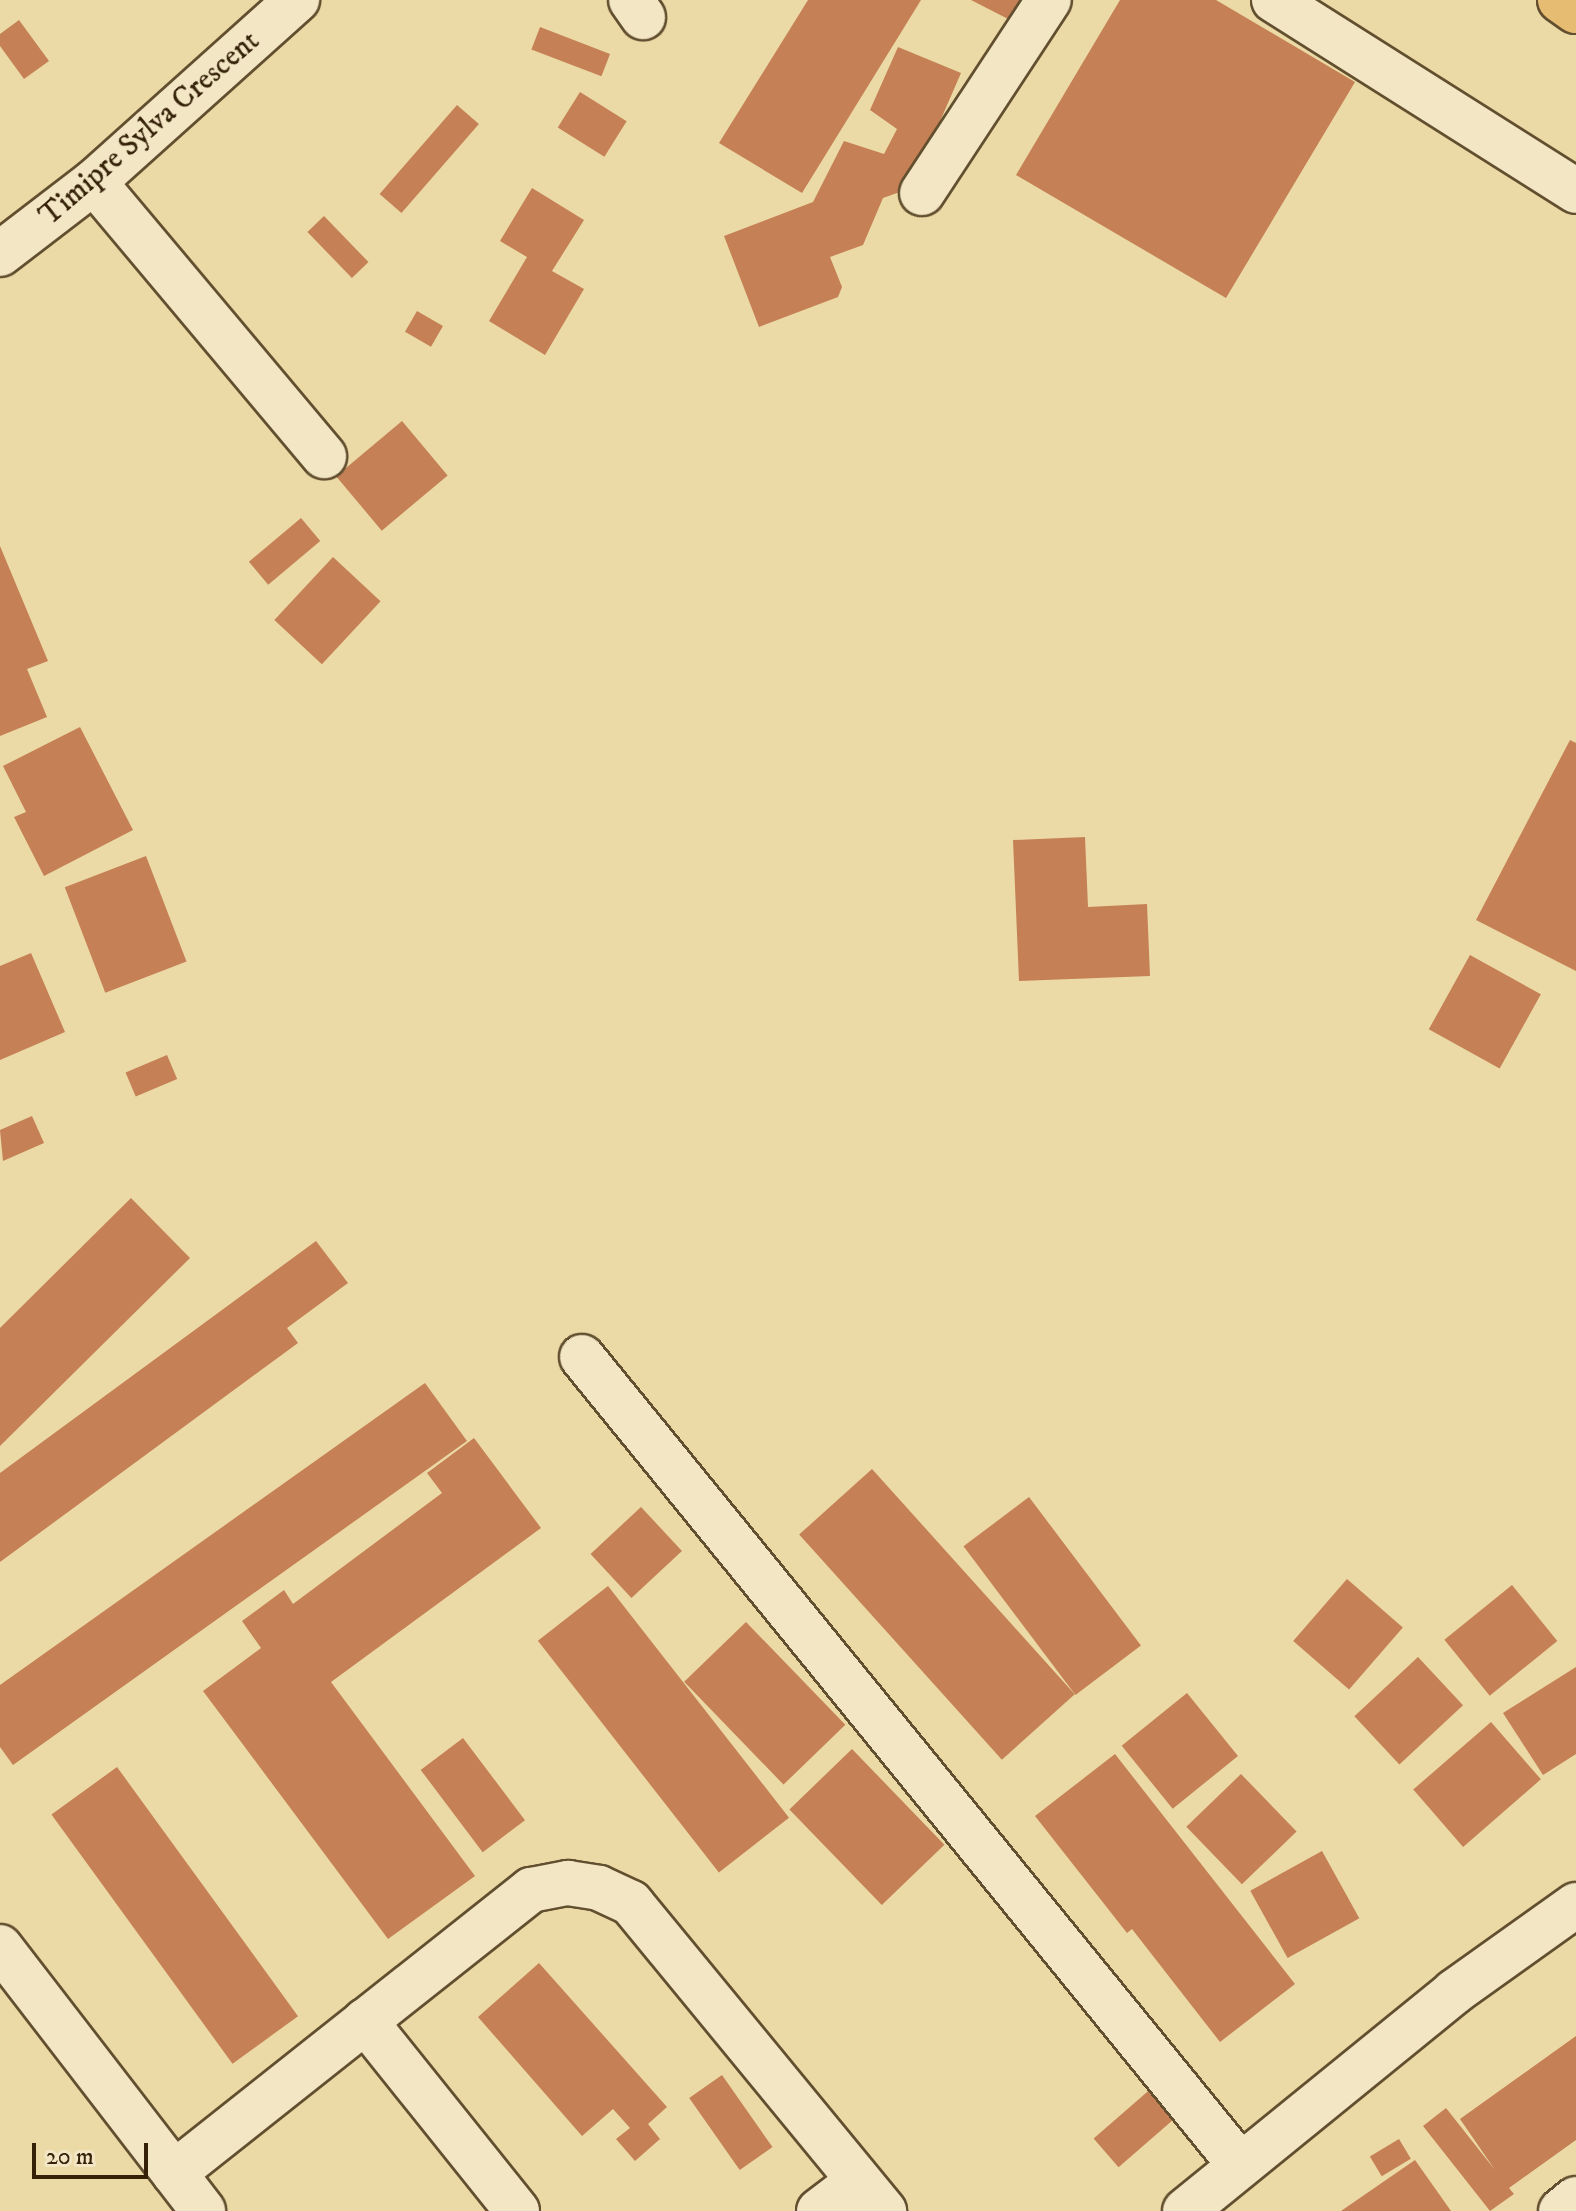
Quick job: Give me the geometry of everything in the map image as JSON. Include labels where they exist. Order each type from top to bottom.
[{"type":"main road","points":[[1560,0],[1576,11]]},
{"type":"street","name":"Timipre Sylva Crescent","points":[[0,254],[94,182],[297,0]]},
{"type":"street","points":[[922,193],[1049,0]]},
{"type":"street","points":[[1274,0],[1576,191]]},
{"type":"street","points":[[94,182],[324,456]]},
{"type":"street","points":[[582,1357],[1240,2165]]},
{"type":"street","points":[[174,2173],[531,1890],[568,1883],[599,1888],[631,1903],[870,2196],[819,2211]]},
{"type":"street","points":[[1185,2211],[1454,1992],[1576,1905]]},
{"type":"street","points":[[0,1947],[203,2211]]},
{"type":"street","points":[[365,2021],[517,2211]]},
{"type":"street","points":[[1561,2211],[1576,2199]]},
{"type":"building","points":[[808,0],[921,0],[802,193],[719,143]]},
{"type":"building","points":[[971,0],[1025,0],[1014,22]]},
{"type":"building","points":[[1120,0],[1216,0],[1355,82],[1226,298],[1016,175]]},
{"type":"building","points":[[19,20],[49,61],[24,79],[0,46],[0,34]]},
{"type":"building","points":[[540,27],[610,54],[601,76],[531,49]]},
{"type":"building","points":[[898,47],[961,73],[911,188],[883,198],[863,245],[830,257],[842,287],[838,297],[759,327],[724,236],[813,202],[844,141],[884,154],[897,129],[870,110]]},
{"type":"building","points":[[580,92],[627,121],[604,157],[558,128]]},
{"type":"building","points":[[457,105],[479,124],[401,213],[380,194]]},
{"type":"building","points":[[532,188],[584,220],[552,271],[584,289],[545,355],[489,321],[527,257],[500,241]]},
{"type":"building","points":[[324,216],[368,262],[352,278],[307,232]]},
{"type":"building","points":[[417,311],[443,326],[431,347],[405,332]]},
{"type":"building","points":[[402,421],[448,475],[382,531],[336,476]]},
{"type":"building","points":[[301,518],[320,541],[268,585],[249,562]]},
{"type":"building","points":[[0,546],[48,661],[27,669],[47,717],[0,736]]},
{"type":"building","points":[[333,557],[381,601],[322,664],[274,620]]},
{"type":"building","points":[[80,727],[133,830],[44,876],[14,817],[26,812],[3,766]]},
{"type":"building","points":[[1570,740],[1576,743],[1576,971],[1476,920]]},
{"type":"building","points":[[1085,837],[1088,907],[1147,904],[1150,976],[1019,981],[1013,840]]},
{"type":"building","points":[[146,856],[186,961],[105,993],[65,887]]},
{"type":"building","points":[[31,953],[65,1032],[0,1060],[0,966]]},
{"type":"building","points":[[1470,955],[1541,994],[1500,1069],[1429,1029]]},
{"type":"building","points":[[167,1055],[177,1079],[136,1097],[126,1073]]},
{"type":"building","points":[[32,1116],[44,1143],[3,1161],[0,1130]]},
{"type":"building","points":[[131,1198],[190,1258],[0,1446],[0,1328]]},
{"type":"building","points":[[316,1241],[348,1283],[287,1328],[298,1343],[0,1562],[0,1473]]},
{"type":"building","points":[[425,1383],[467,1441],[13,1765],[0,1747],[0,1685]]},
{"type":"building","points":[[474,1438],[541,1528],[331,1682],[475,1876],[388,1939],[203,1691],[261,1648],[242,1621],[284,1590],[293,1604],[442,1493],[427,1473]]},
{"type":"building","points":[[872,1469],[1075,1694],[1002,1760],[799,1535]]},
{"type":"building","points":[[1029,1497],[1141,1646],[1075,1695],[964,1546]]},
{"type":"building","points":[[641,1507],[682,1551],[631,1598],[591,1554]]},
{"type":"building","points":[[1347,1579],[1403,1628],[1349,1689],[1293,1641]]},
{"type":"building","points":[[1512,1585],[1557,1641],[1490,1696],[1444,1640]]},
{"type":"building","points":[[608,1586],[789,1818],[719,1872],[538,1641]]},
{"type":"building","points":[[746,1622],[845,1725],[783,1785],[684,1682]]},
{"type":"building","points":[[1418,1657],[1463,1705],[1399,1765],[1354,1716]]},
{"type":"building","points":[[1576,1667],[1576,1754],[1543,1775],[1503,1713]]},
{"type":"building","points":[[1187,1693],[1238,1756],[1173,1809],[1122,1746]]},
{"type":"building","points":[[1491,1722],[1541,1779],[1463,1847],[1413,1790]]},
{"type":"building","points":[[463,1738],[525,1820],[483,1852],[421,1770]]},
{"type":"building","points":[[852,1749],[944,1845],[882,1905],[789,1809]]},
{"type":"building","points":[[1115,1754],[1295,1984],[1220,2042],[1132,1929],[1127,1933],[1035,1816]]},
{"type":"building","points":[[117,1767],[298,2016],[233,2064],[51,1815]]},
{"type":"building","points":[[1241,1774],[1297,1832],[1242,1884],[1186,1827]]},
{"type":"building","points":[[1322,1851],[1359,1918],[1288,1958],[1250,1891]]},
{"type":"building","points":[[539,1963],[667,2107],[648,2124],[660,2139],[635,2161],[616,2139],[630,2128],[613,2109],[582,2136],[478,2017]]},
{"type":"building","points":[[1576,2036],[1576,2140],[1509,2188],[1514,2194],[1490,2211],[1423,2126],[1446,2108],[1495,2170],[1460,2119]]},
{"type":"building","points":[[722,2075],[772,2147],[740,2170],[689,2098]]},
{"type":"building","points":[[1154,2086],[1179,2115],[1119,2167],[1094,2138]]},
{"type":"building","points":[[1399,2139],[1411,2159],[1382,2176],[1370,2157]]},
{"type":"building","points":[[1415,2160],[1451,2211],[1341,2211]]}]
